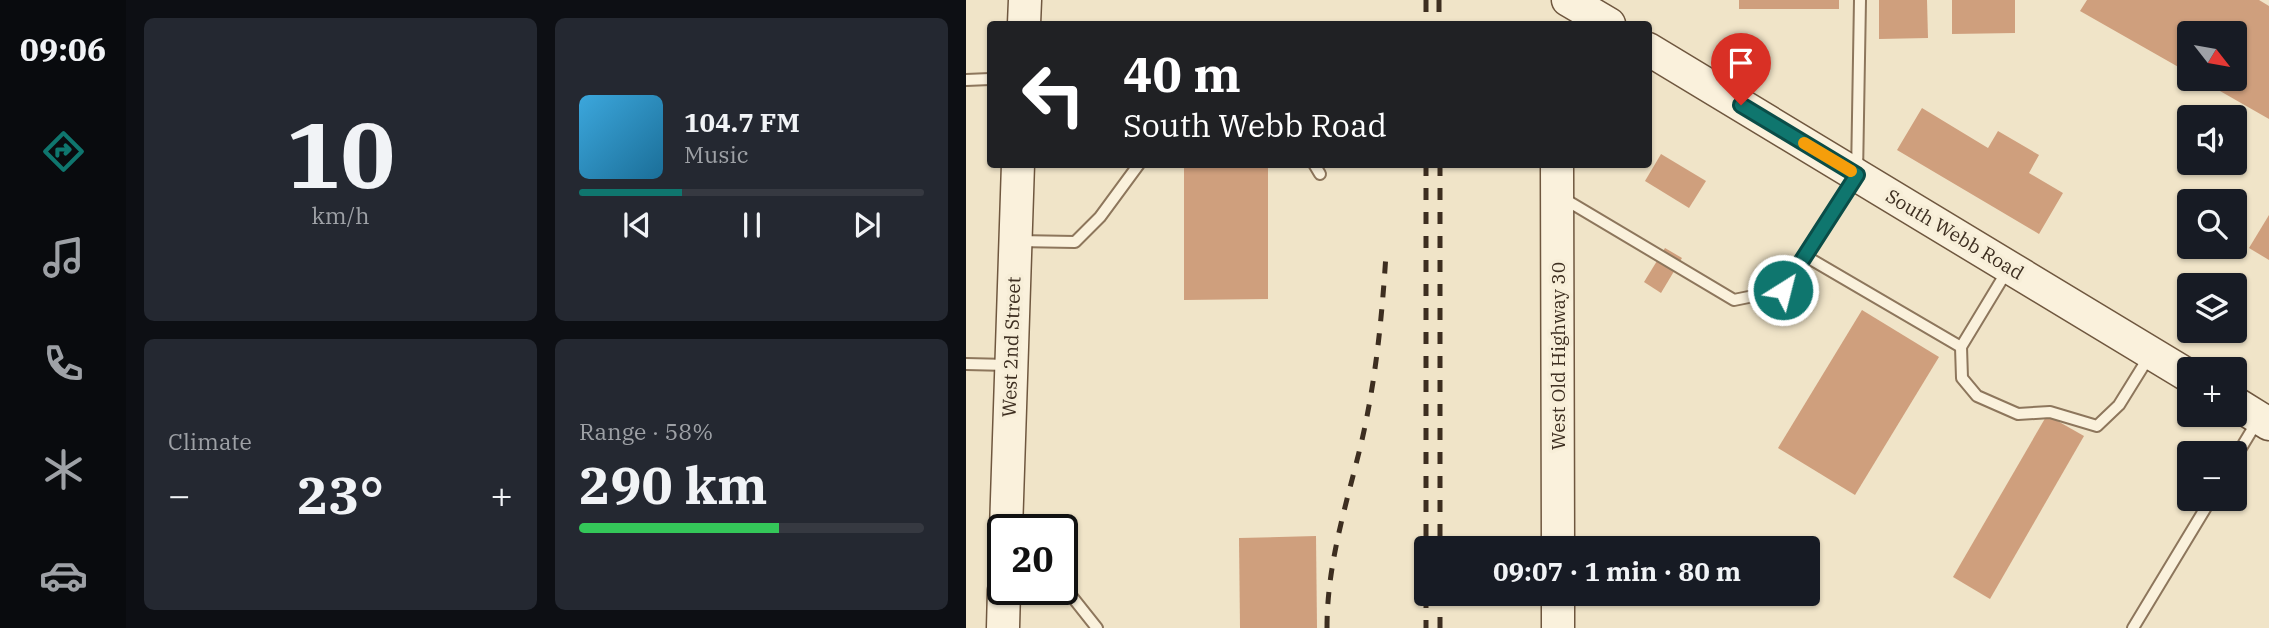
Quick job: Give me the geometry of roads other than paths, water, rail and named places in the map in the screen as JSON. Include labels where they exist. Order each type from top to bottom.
[{"type":"street","points":[[1024,21],[1025,0]]},
{"type":"street","points":[[1556,0],[1557,21]]},
{"type":"street","points":[[1568,0],[1604,21]]},
{"type":"street","name":"South Webb Road","points":[[1652,51],[2177,369]]},
{"type":"street","name":"West 2nd Street","points":[[1006,514],[1018,168]]},
{"type":"street","name":"West Old Highway 30","points":[[1557,180],[1558,536]]},
{"type":"street","points":[[1003,628],[1004,605]]},
{"type":"street","points":[[1558,606],[1558,628]]},
{"type":"lane","points":[[1557,180],[1734,300],[1783,290],[1807,257],[1857,175],[1860,0]]},
{"type":"lane","points":[[966,80],[987,79]]},
{"type":"lane","points":[[1015,241],[1075,242],[1100,217],[1136,168]]},
{"type":"lane","points":[[1807,257],[1961,347]]},
{"type":"lane","points":[[2010,267],[1961,347],[1962,378],[1977,396],[2018,414],[2050,412],[2097,426],[2119,405],[2151,353]]},
{"type":"lane","points":[[966,364],[1011,365]]},
{"type":"lane","points":[[2243,441],[2254,415]]},
{"type":"lane","points":[[2133,628],[2204,511]]},
{"type":"lane","points":[[1078,604],[1097,628]]},
{"type":"railway","points":[[1426,0],[1426,21]]},
{"type":"railway","points":[[1439,0],[1439,21]]},
{"type":"railway","points":[[1426,168],[1426,628]]},
{"type":"railway","points":[[1440,168],[1440,536]]},
{"type":"railway","points":[[1327,628],[1334,556],[1371,394],[1386,254]]},
{"type":"railway","points":[[1440,606],[1440,628]]}]
